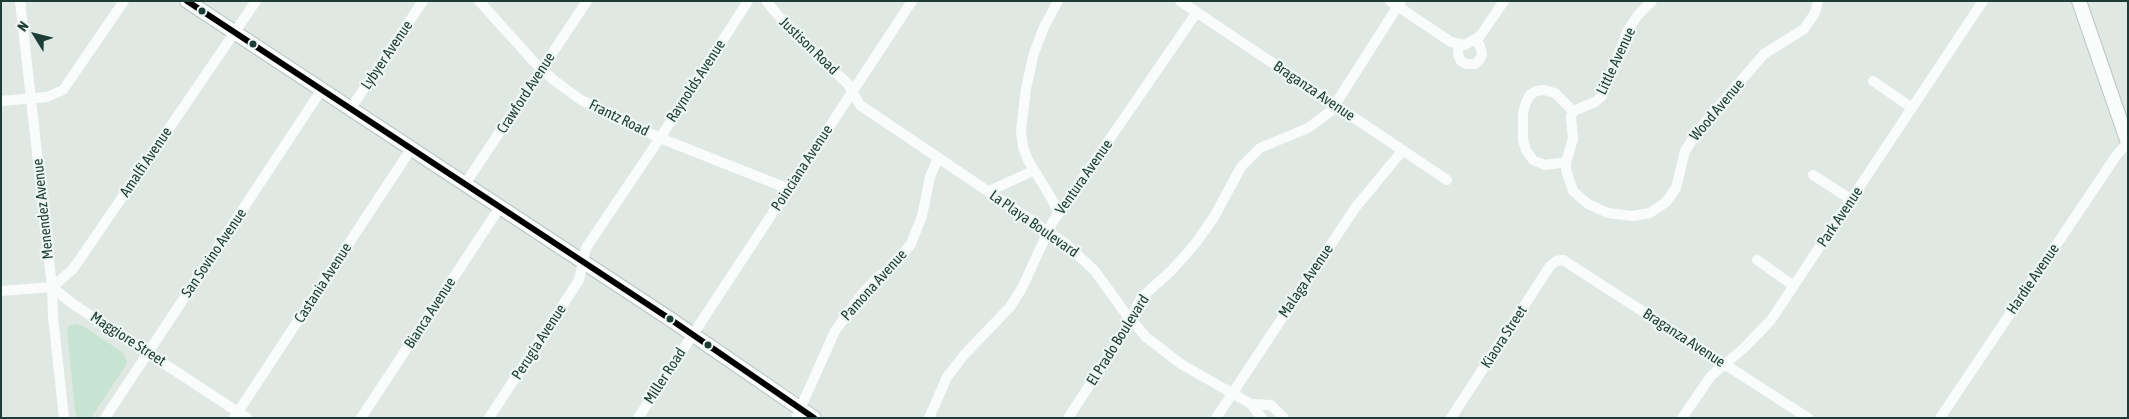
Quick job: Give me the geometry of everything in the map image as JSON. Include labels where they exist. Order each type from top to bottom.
[{"type":"main road","points":[[187,1],[692,335],[799,413],[814,418]]},
{"type":"main road","points":[[2078,1],[2128,142]]},
{"type":"street","name":"Menendez Avenue","points":[[20,1],[52,287],[53,318],[64,418]]},
{"type":"street","points":[[1,101],[54,95],[66,87],[124,1]]},
{"type":"street","name":"Amalfi Avenue","points":[[52,287],[72,270],[80,259],[256,1]]},
{"type":"street","name":"Lybyer Avenue","points":[[351,108],[423,1]]},
{"type":"street","name":"Frantz Road","points":[[479,1],[542,70],[563,88],[590,105],[660,138],[789,189]]},
{"type":"street","name":"Crawford Avenue","points":[[465,184],[586,1]]},
{"type":"street","name":"Raynolds Avenue","points":[[584,263],[586,248],[660,138],[748,1]]},
{"type":"street","name":"Justison Road","points":[[766,1],[788,28],[842,78],[852,92]]},
{"type":"street","name":"Poinciana Avenue","points":[[692,335],[912,1]]},
{"type":"street","points":[[1058,1],[1044,27],[1034,52],[1021,131],[1023,147],[1034,171],[1053,201],[1058,214]]},
{"type":"street","name":"Braganza Avenue","points":[[1180,1],[1447,180]]},
{"type":"street","points":[[1396,3],[1447,40],[1465,45],[1475,40],[1484,32],[1504,1]]},
{"type":"street","name":"Little Avenue","points":[[1573,111],[1595,102],[1602,96],[1628,30],[1638,15],[1652,1]]},
{"type":"street","name":"Wood Avenue","points":[[1573,111],[1570,117],[1573,139],[1566,162],[1567,176],[1573,191],[1584,201],[1608,212],[1633,216],[1650,213],[1658,208],[1676,188],[1685,151],[1696,134],[1764,54],[1804,29],[1815,13],[1818,1]]},
{"type":"street","name":"Park Avenue","points":[[1682,418],[1708,378],[1744,348],[1764,328],[1852,200],[1983,1]]},
{"type":"street","name":"El Prado Boulevard","points":[[1068,418],[1130,319],[1141,298],[1178,263],[1200,238],[1244,162],[1260,148],[1318,122],[1331,111],[1396,3]]},
{"type":"street","name":"Ventura Avenue","points":[[930,418],[941,387],[952,370],[964,355],[1003,316],[1018,296],[1047,230],[1196,12]]},
{"type":"street","points":[[1459,44],[1458,55],[1461,61],[1469,65],[1475,64],[1482,54],[1480,46],[1475,40]]},
{"type":"street","points":[[1873,81],[1912,108]]},
{"type":"street","name":"San Sovino Avenue","points":[[106,418],[322,89]]},
{"type":"street","points":[[1566,162],[1545,166],[1533,160],[1524,146],[1523,113],[1530,95],[1536,91],[1544,90],[1555,93],[1573,111]]},
{"type":"street","name":"La Playa Boulevard","points":[[852,92],[866,109],[1066,244],[1086,261],[1103,280],[1130,319],[1146,337],[1172,358],[1251,404],[1262,418]]},
{"type":"street","name":"Hardie Avenue","points":[[1945,416],[2128,142]]},
{"type":"street","name":"Castania Avenue","points":[[240,416],[412,149]]},
{"type":"street","name":"Malaga Avenue","points":[[1216,418],[1355,208],[1403,150]]},
{"type":"street","name":"Pamona Avenue","points":[[799,413],[835,331],[862,294],[876,278],[897,262],[913,239],[922,216],[930,177],[938,158]]},
{"type":"street","points":[[989,191],[1034,171]]},
{"type":"street","points":[[1813,175],[1852,200]]},
{"type":"street","name":"Bianca Avenue","points":[[361,418],[500,207]]},
{"type":"street","name":"Braganza Avenue","points":[[1560,260],[1572,264],[1808,418]]},
{"type":"street","name":"Kiaora Street","points":[[1451,418],[1550,266],[1560,260]]},
{"type":"street","points":[[1757,260],[1794,286]]},
{"type":"street","name":"Perugia Avenue","points":[[489,418],[579,280],[584,263]]},
{"type":"street","points":[[1,291],[52,287]]},
{"type":"street","name":"Maggiore Street","points":[[52,287],[73,304],[148,352],[240,416]]},
{"type":"street","name":"Miller Road","points":[[638,418],[692,335]]},
{"type":"street","name":"La Playa Boulevard","points":[[1251,404],[1271,405],[1284,418]]},
{"type":"green space","points":[[75,324],[83,326],[123,353],[127,361],[91,418],[77,418],[75,411],[67,331],[69,326]]},
{"type":"transit line","points":[[187,1],[670,319],[814,418]]}]
